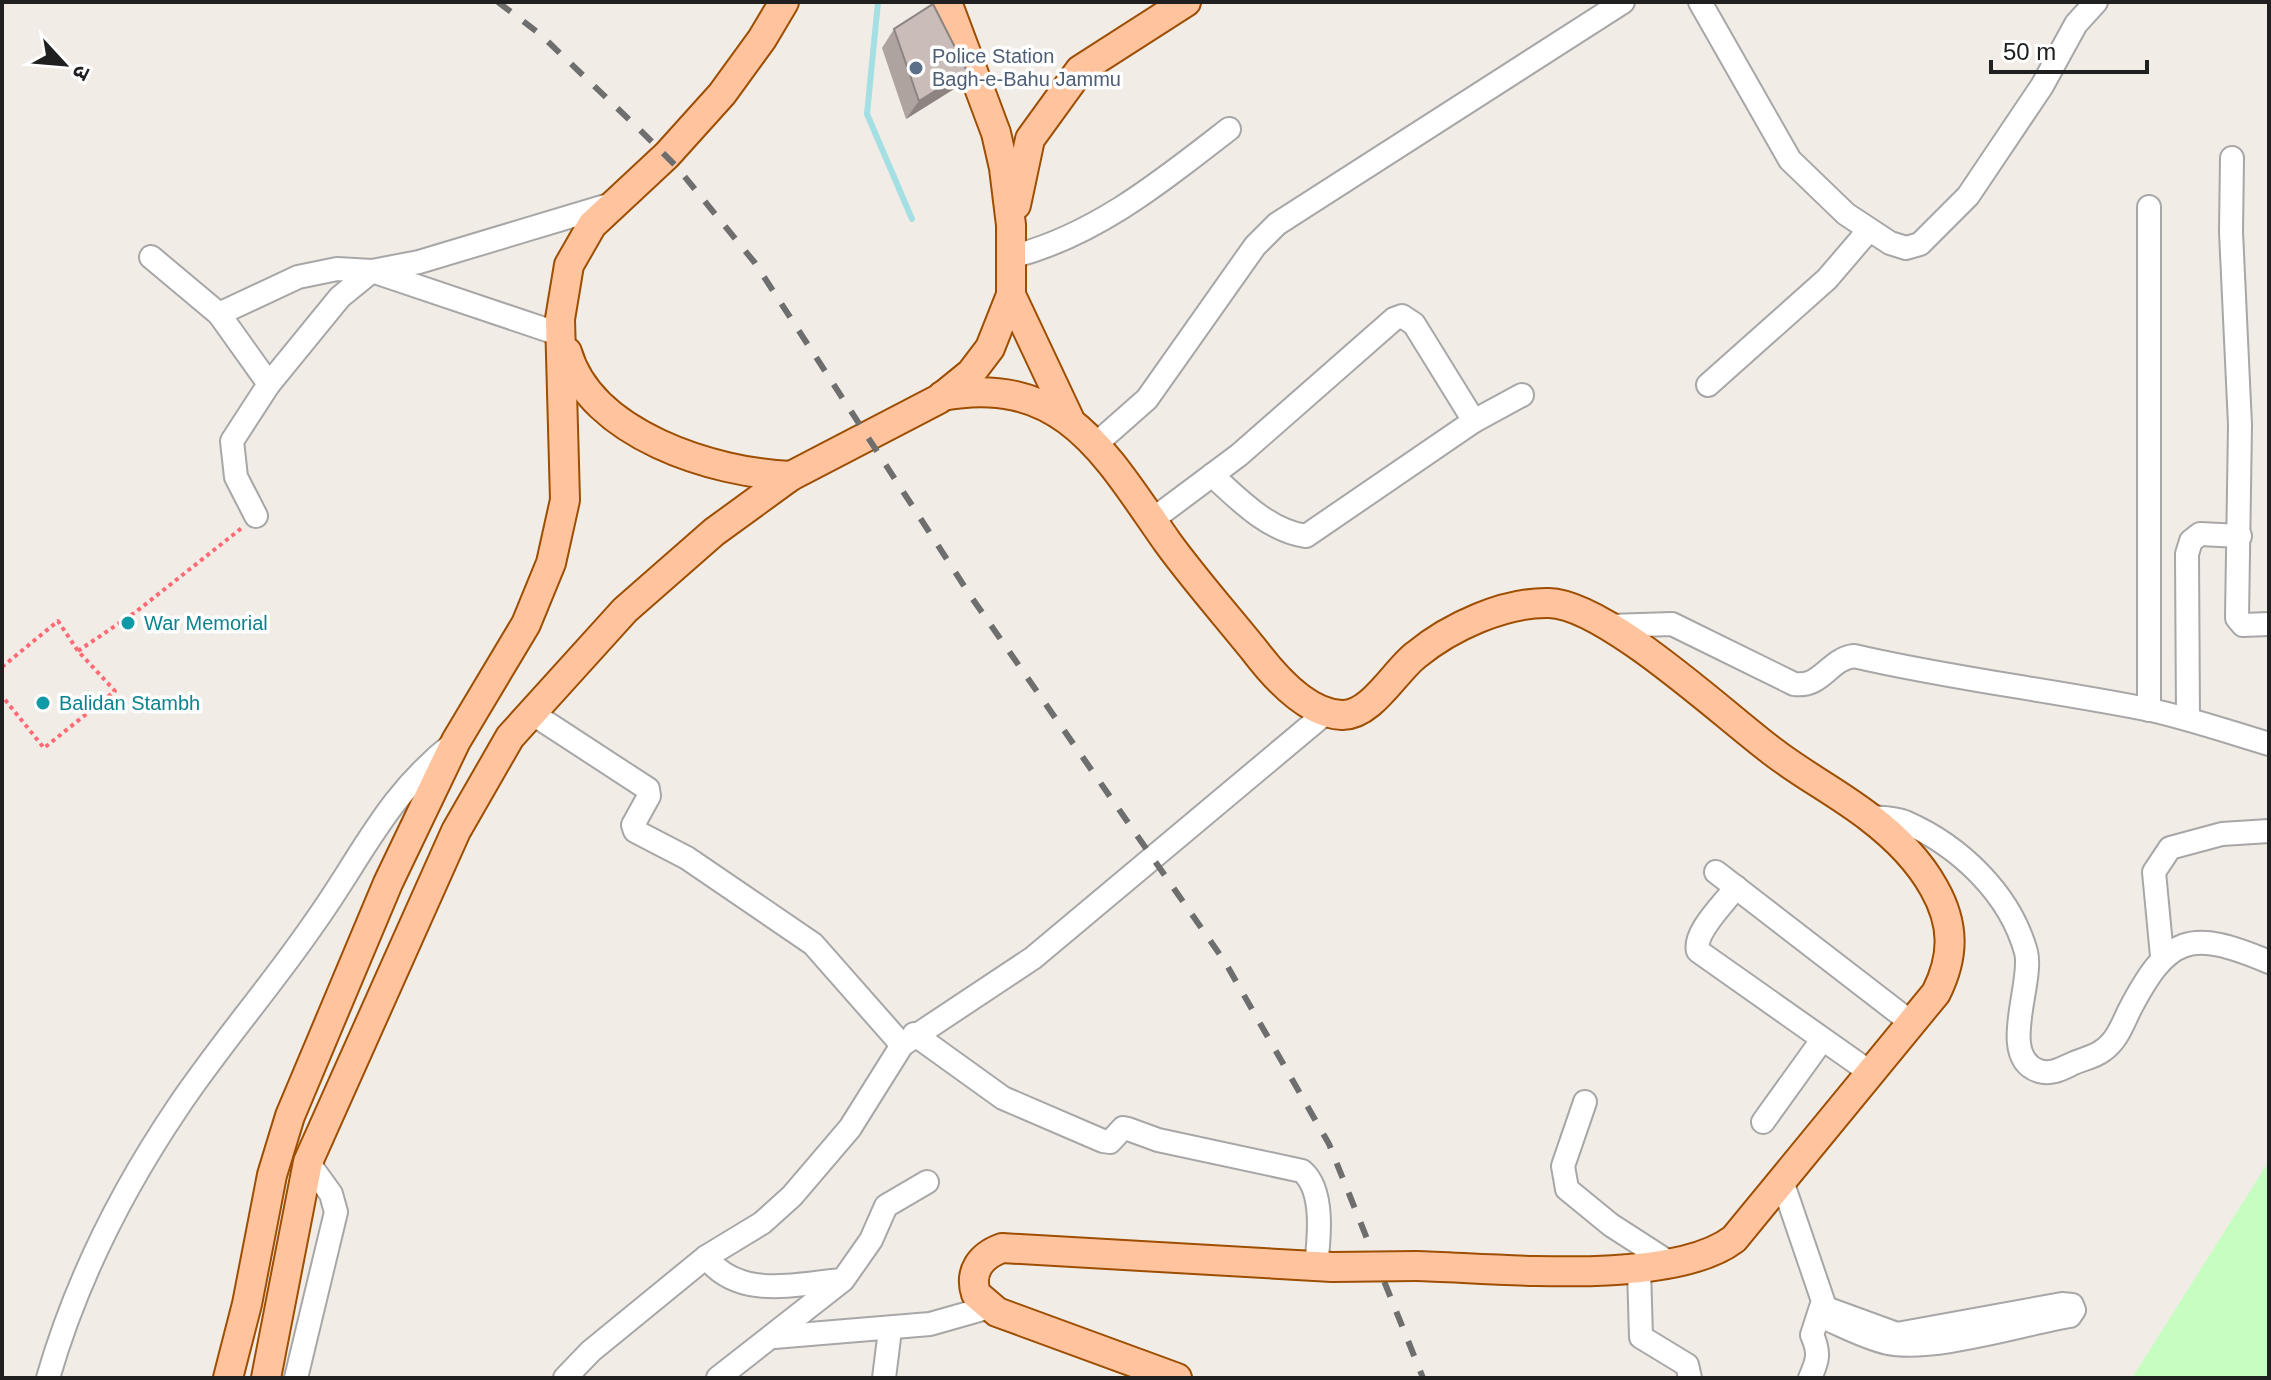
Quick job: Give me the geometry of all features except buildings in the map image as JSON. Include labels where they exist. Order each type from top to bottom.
[{"type":"main road","points":[[228,1378],[247,1304],[272,1175],[286,1126],[388,883],[456,741],[526,624],[544,584],[561,527],[566,470],[562,294],[569,265],[592,225],[667,155],[722,94],[762,39],[784,2]]},
{"type":"main road","points":[[266,1378],[308,1162],[456,831],[492,765],[530,712],[664,573],[791,476],[942,396],[971,373],[990,348],[1011,295],[1011,225],[996,133],[947,2]]},
{"type":"main road","points":[[1011,225],[1030,139],[1080,70],[1186,2]]},
{"type":"main road","points":[[1011,295],[1069,418],[1096,444],[1265,664],[1294,691],[1328,711],[1342,715],[1353,713],[1377,696],[1413,657],[1457,626],[1495,613],[1544,603],[1565,604],[1609,626],[1769,749],[1869,817],[1920,866],[1936,891],[1949,923],[1952,948],[1948,968],[1936,993],[1734,1239],[1702,1257],[1673,1265],[1639,1269],[1324,1266],[1002,1248],[991,1252],[973,1275],[976,1294],[990,1307],[1010,1318],[1177,1378]]},
{"type":"main road","points":[[562,335],[572,369],[582,387],[627,426],[684,454],[726,468],[750,475],[791,476]]},
{"type":"main road","points":[[942,396],[975,391],[1016,396],[1069,418]]},
{"type":"street","points":[[1096,444],[1147,399],[1255,246],[1277,224],[1623,2]]},
{"type":"street","points":[[1700,2],[1790,160],[1823,193],[1869,230],[1898,246],[1913,247],[1948,218],[1986,171],[2042,86],[2076,24],[2096,2]]},
{"type":"street","points":[[1011,257],[1073,237],[1165,179],[1229,129]]},
{"type":"street","points":[[2232,158],[2240,536],[2237,618],[2243,625],[2269,624]]},
{"type":"street","points":[[219,314],[261,291],[298,277],[337,269],[372,271],[419,262],[612,204]]},
{"type":"street","points":[[2149,207],[2149,710]]},
{"type":"street","points":[[1708,385],[1827,279],[1869,230]]},
{"type":"street","points":[[151,257],[219,314],[269,384]]},
{"type":"street","points":[[372,271],[562,335]]},
{"type":"street","points":[[256,516],[236,477],[232,441],[269,384],[340,297],[372,271]]},
{"type":"street","points":[[1152,520],[1212,475],[1402,316],[1414,324],[1474,421]]},
{"type":"street","points":[[1212,475],[1267,520],[1294,534],[1306,536],[1474,421],[1522,395]]},
{"type":"street","points":[[2188,719],[2187,554],[2191,541],[2200,534],[2240,536]]},
{"type":"street","points":[[1609,626],[1672,624],[1696,632],[1794,684],[1803,685],[1843,657],[1854,656],[1926,673],[2017,685],[2149,710],[2269,744]]},
{"type":"street","points":[[565,1378],[591,1351],[706,1257],[762,1223],[792,1196],[850,1128],[908,1039],[1033,958],[1328,711]]},
{"type":"street","points":[[530,712],[639,783],[649,796],[633,825],[635,831],[687,858],[813,944],[908,1039],[1003,1098],[1108,1142],[1123,1128],[1158,1140],[1302,1171],[1312,1185],[1324,1266]]},
{"type":"street","points":[[48,1378],[65,1320],[86,1270],[112,1218],[178,1107],[316,922],[395,798],[424,766],[456,741]]},
{"type":"street","points":[[1869,817],[1903,821],[1951,847],[1992,886],[2016,927],[2026,955],[2018,1040],[2028,1064],[2039,1071],[2052,1072],[2108,1046],[2162,956],[2187,945],[2210,943],[2269,962]]},
{"type":"street","points":[[2162,956],[2154,872],[2164,854],[2182,842],[2269,831]]},
{"type":"street","points":[[1716,872],[1913,1024]]},
{"type":"street","points":[[1736,887],[1696,942],[1698,951],[1871,1073]]},
{"type":"street","points":[[1763,1122],[1822,1040]]},
{"type":"street","points":[[1585,1102],[1563,1166],[1567,1189],[1611,1225],[1673,1265]]},
{"type":"street","points":[[300,1373],[336,1212],[331,1194],[308,1162]]},
{"type":"street","points":[[1782,1181],[1821,1312],[1812,1335],[1819,1353],[1810,1378]]},
{"type":"street","points":[[718,1378],[843,1280],[871,1240],[886,1206],[927,1182]]},
{"type":"street","points":[[706,1257],[722,1275],[751,1286],[843,1280]]},
{"type":"street","points":[[1639,1269],[1641,1337],[1687,1365],[1692,1372],[1690,1378]]},
{"type":"street","points":[[2062,1304],[2072,1305],[2074,1310],[2070,1316],[1917,1344],[1880,1340],[1821,1312],[1897,1334],[2062,1304]]},
{"type":"street","points":[[774,1337],[890,1330],[949,1322],[990,1307]]},
{"type":"street","points":[[884,1378],[890,1330]]},
{"type":"path","points":[[78,651],[137,611],[256,516]]},
{"type":"path","points":[[2,667],[58,621],[78,651],[115,691],[44,748],[2,696]]},
{"type":"green space","points":[[2269,1161],[2269,1378],[2132,1378]]},
{"type":"waterway","points":[[878,2],[867,114],[912,219]]},
{"type":"railway","points":[[498,2],[541,35],[676,166],[755,263],[972,598],[1225,962],[1329,1144],[1423,1378]]},
{"type":"place","name":"Police Station Bagh-e-Bahu Jammu","points":[[916,68]]},
{"type":"place","name":"War Memorial","points":[[128,623]]},
{"type":"place","name":"Balidan Stambh","points":[[43,703]]}]
